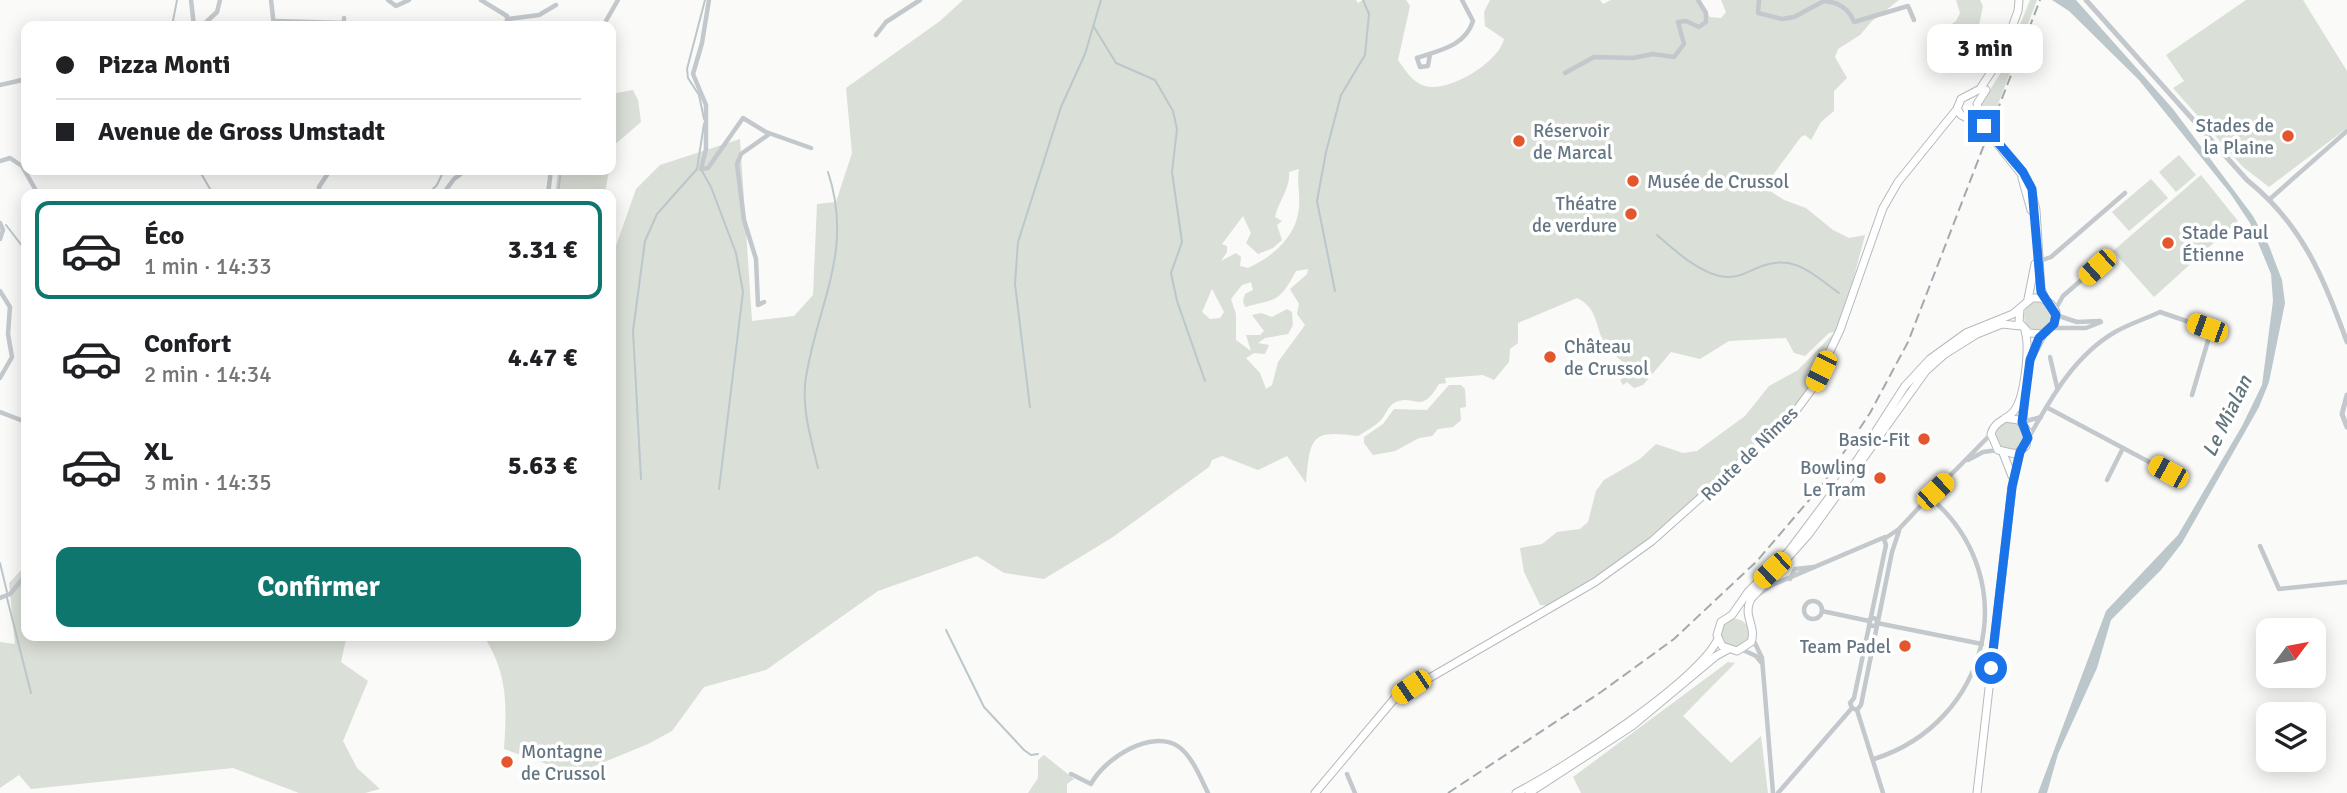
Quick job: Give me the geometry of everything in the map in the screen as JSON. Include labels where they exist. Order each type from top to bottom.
[{"type":"main road","points":[[2001,58],[2016,16],[2016,0]]},
{"type":"main road","name":"Route de Nîmes","points":[[1315,793],[1395,698],[1595,582],[1652,541],[1792,416],[1812,389],[1840,330],[1883,208],[1898,181],[1957,109],[1960,101],[1969,97],[1987,81],[2001,58]]},
{"type":"main road","name":"Route de Nîmes","points":[[1936,136],[1967,117],[1977,107],[2001,58]]},
{"type":"main road","points":[[1969,97],[1977,107],[1984,127]]},
{"type":"main road","points":[[1957,109],[1984,127],[2027,179],[2034,196],[2040,289],[2056,313],[2052,328],[2043,334],[2030,360],[2022,422],[2028,438],[2020,452],[2012,487],[1977,793]]},
{"type":"main road","points":[[1516,793],[1634,717],[1705,658],[1718,639],[1718,626],[1732,615],[1748,592],[1789,551],[1922,365],[1966,333],[2020,309],[2028,299],[2035,262],[2031,205],[2023,181],[2009,156]]},
{"type":"main road","points":[[2028,299],[2047,300]]},
{"type":"main road","points":[[2012,487],[2011,470],[1991,434],[1997,422],[2015,409],[2019,400],[2028,348],[2020,309]]},
{"type":"main road","points":[[1529,793],[1632,726],[1713,658],[1727,650],[1743,650],[1753,639],[1754,629],[1748,620],[1747,607],[1751,599],[1809,534],[1926,371],[1945,354],[1978,334],[2002,324],[2043,334]]},
{"type":"main road","points":[[2006,418],[2022,422]]},
{"type":"main road","points":[[2001,452],[2020,452]]},
{"type":"main road","points":[[1732,615],[1748,620]]},
{"type":"main road","points":[[1718,639],[1727,650]]},
{"type":"street","points":[[191,0],[193,21]]},
{"type":"street","points":[[207,21],[217,12],[220,0]]},
{"type":"street","points":[[271,0],[274,21]]},
{"type":"street","points":[[388,0],[396,6],[409,0]]},
{"type":"street","points":[[481,0],[499,9],[508,19],[539,15],[556,5]]},
{"type":"street","points":[[606,21],[618,0]]},
{"type":"street","points":[[709,0],[702,43],[693,74],[703,95],[707,116],[706,149],[701,169],[708,168],[743,118],[772,134],[811,149]]},
{"type":"street","points":[[876,35],[886,22],[920,0]]},
{"type":"street","points":[[1430,54],[1428,66],[1420,67],[1417,58],[1461,42],[1470,29],[1473,21],[1462,0]]},
{"type":"street","points":[[1565,73],[1594,57],[1633,58],[1653,54],[1674,57],[1684,44],[1678,22],[1686,21],[1699,27],[1706,22],[1706,13],[1698,0]]},
{"type":"street","points":[[1759,0],[1758,13],[1782,19],[1806,13],[1824,1],[1838,3],[1851,15],[1853,22],[1908,6],[1914,20]]},
{"type":"street","points":[[2086,0],[2238,170],[2270,199],[2314,258],[2347,342]]},
{"type":"street","points":[[0,85],[21,80]]},
{"type":"street","points":[[2270,199],[2347,131]]},
{"type":"street","points":[[764,302],[758,305],[758,272],[744,220],[737,164],[759,138],[772,134]]},
{"type":"street","points":[[0,161],[10,158],[21,165]]},
{"type":"street","points":[[448,189],[461,175]]},
{"type":"street","points":[[2040,261],[2051,257],[2125,193]]},
{"type":"street","points":[[0,223],[3,230],[0,239]]},
{"type":"street","points":[[2052,328],[2086,328],[2101,322],[2077,322],[2056,313],[2063,296],[2108,257]]},
{"type":"street","points":[[0,291],[9,302],[8,334],[12,358],[0,379]]},
{"type":"street","points":[[2047,300],[2063,296]]},
{"type":"street","points":[[2028,438],[2048,408],[2057,387],[2070,371],[2117,331],[2160,312],[2207,328],[2209,341],[2192,396]]},
{"type":"street","points":[[2050,357],[2057,387]]},
{"type":"street","points":[[2347,395],[2342,414],[2347,427]]},
{"type":"street","points":[[2048,408],[2168,472]]},
{"type":"street","points":[[0,412],[21,420]]},
{"type":"street","points":[[2022,422],[2042,417]]},
{"type":"street","points":[[1883,793],[1874,760],[1850,704],[1854,698],[1885,545],[1926,500],[1926,492],[1933,492],[1991,434]]},
{"type":"street","points":[[2107,480],[2123,448]]},
{"type":"street","points":[[1964,462],[1983,452],[2001,452]]},
{"type":"street","points":[[1874,760],[1920,738],[1941,721],[1971,678],[1982,644],[1985,600],[1974,555],[1955,525],[1933,500],[1933,492]]},
{"type":"street","points":[[1926,500],[1933,500]]},
{"type":"street","points":[[1751,599],[1772,585],[1891,537]]},
{"type":"street","points":[[1775,793],[1861,701],[1893,546],[1891,537]]},
{"type":"street","points":[[1873,542],[1893,546]]},
{"type":"street","points":[[2260,545],[2278,589],[2347,582]]},
{"type":"street","points":[[0,598],[10,594],[21,581]]},
{"type":"street","points":[[1822,611],[1818,617],[1811,619],[1803,609],[1807,602],[1815,601],[1822,611],[1869,621],[1872,626],[1877,623],[1982,644]]},
{"type":"street","points":[[1753,639],[1762,666],[1775,793]]},
{"type":"street","points":[[1743,650],[1756,656],[1762,666]]},
{"type":"street","points":[[1854,698],[1861,701]]},
{"type":"street","points":[[1071,774],[1091,784],[1099,769],[1112,757],[1136,746],[1169,743],[1180,747],[1208,793]]},
{"type":"street","points":[[1347,774],[1355,793]]},
{"type":"shaded area","points":[[963,0],[1356,0],[1358,3],[1363,0],[1406,0],[1410,6],[1398,60],[1416,82],[1435,87],[1472,74],[1500,48],[1504,39],[1485,26],[1484,12],[1490,0],[1600,0],[1603,4],[1611,0],[1696,0],[1710,17],[1721,18],[1726,12],[1721,0],[1899,0],[1872,21],[1860,35],[1838,49],[1835,57],[1847,78],[1834,91],[1834,111],[1821,122],[1811,140],[1805,135],[1801,137],[1764,187],[1784,200],[1806,208],[1833,230],[1849,238],[1865,235],[1840,330],[1792,416],[1652,541],[1555,606],[1540,605],[1524,572],[1520,548],[1542,544],[1557,532],[1580,529],[1588,522],[1596,491],[1604,480],[1640,459],[1656,444],[1683,453],[1697,451],[1745,416],[1769,386],[1798,370],[1835,332],[1829,333],[1805,356],[1794,353],[1786,338],[1729,341],[1700,359],[1671,352],[1643,385],[1634,388],[1627,382],[1623,385],[1620,380],[1629,374],[1627,369],[1605,344],[1593,312],[1577,298],[1518,323],[1518,343],[1510,349],[1509,362],[1494,380],[1483,375],[1445,378],[1446,383],[1439,384],[1422,402],[1401,400],[1394,403],[1383,418],[1358,436],[1331,434],[1316,439],[1309,455],[1306,483],[1287,456],[1258,470],[1222,456],[1212,460],[1209,467],[1113,537],[1044,579],[1004,573],[977,556],[878,591],[766,670],[704,687],[672,731],[648,744],[575,774],[504,749],[504,690],[497,663],[486,641],[616,641],[616,246],[636,189],[660,165],[740,139],[752,321],[794,316],[813,295],[817,204],[836,202],[852,153],[846,88],[940,21]],"holes":[[[1299,169],[1297,220],[1286,240],[1269,256],[1248,268],[1240,266],[1241,257],[1236,253],[1221,261],[1227,252],[1227,246],[1222,244],[1243,216],[1251,233],[1246,243],[1258,254],[1273,248],[1282,240],[1277,225],[1282,221],[1275,217],[1288,183],[1289,172]],[[1308,269],[1307,274],[1290,289],[1299,304],[1297,314],[1305,325],[1278,362],[1272,385],[1266,389],[1260,373],[1246,358],[1254,353],[1265,354],[1269,345],[1258,343],[1265,338],[1288,334],[1293,325],[1292,312],[1287,309],[1272,317],[1261,313],[1252,315],[1264,331],[1260,335],[1246,335],[1251,351],[1236,340],[1236,314],[1231,299],[1242,285],[1251,282],[1253,290],[1245,294],[1245,307],[1270,301],[1281,294],[1296,271]],[[1212,289],[1224,312],[1220,318],[1210,319],[1202,312]]]},
{"type":"shaded area","points":[[1956,0],[1980,0],[1983,6],[1979,25],[1962,47],[1947,38],[1945,29],[1956,21],[1960,13]]},
{"type":"shaded area","points":[[2030,0],[2037,0],[1990,126],[1982,110],[1982,102],[2000,74]]},
{"type":"shaded area","name":"Le Mialan","points":[[2052,0],[2076,0],[2173,109],[2253,216],[2269,246],[2282,280],[2285,303],[2269,382],[2259,407],[2182,543],[2161,570],[2111,620],[2097,668],[2058,754],[2047,793],[2038,793],[2106,611],[2178,535],[2242,426],[2262,385],[2273,301],[2271,274],[2250,223],[2230,193],[2139,80],[2069,11]]},
{"type":"shaded area","points":[[2246,0],[2303,0],[2347,71],[2347,128],[2269,187],[2243,167],[2173,88],[2184,81],[2166,55]]},
{"type":"shaded area","points":[[633,90],[638,100],[641,122],[616,144],[616,93]]},
{"type":"shaded area","points":[[2179,155],[2196,175],[2176,192],[2159,172]]},
{"type":"shaded area","points":[[557,175],[608,175],[606,189],[556,189]]},
{"type":"shaded area","name":"Stade Paul Étienne","points":[[2201,175],[2238,221],[2154,297],[2113,251]]},
{"type":"shaded area","points":[[2151,179],[2168,198],[2129,231],[2112,212]]},
{"type":"shaded area","points":[[2038,302],[2048,306],[2052,316],[2048,326],[2038,330],[2028,326],[2024,316],[2028,306]]},
{"type":"shaded area","points":[[1449,385],[1461,385],[1465,389],[1466,407],[1460,408],[1461,420],[1453,427],[1438,429],[1432,436],[1419,438],[1395,451],[1373,455],[1364,443],[1364,437],[1383,424],[1394,409],[1427,410]]},
{"type":"shaded area","points":[[2010,422],[2020,426],[2024,436],[2020,446],[2010,450],[2000,446],[1996,436],[2000,426]]},
{"type":"shaded area","points":[[21,570],[21,641],[346,641],[341,662],[368,681],[343,741],[357,768],[380,789],[365,793],[299,793],[233,768],[31,789],[19,775],[0,788],[0,642],[15,644],[9,583]]},
{"type":"shaded area","points":[[1735,619],[1745,623],[1749,633],[1745,643],[1735,647],[1725,643],[1721,633],[1725,623]]},
{"type":"shaded area","points":[[1728,662],[1735,663],[1683,716],[1731,763],[1761,736],[1768,793],[1581,793],[1573,777]]},
{"type":"shaded area","points":[[1044,755],[1074,779],[1067,784],[1067,793],[1028,793],[1038,778],[1038,760]]},
{"type":"waterway","points":[[173,21],[177,0]]},
{"type":"waterway","points":[[704,119],[699,95],[688,78],[687,69],[705,0]]},
{"type":"waterway","points":[[1030,407],[1015,284],[1018,242],[1061,107],[1085,54],[1101,0]]},
{"type":"waterway","points":[[1335,291],[1317,201],[1341,95],[1365,55],[1369,14],[1363,0]]},
{"type":"waterway","points":[[1094,27],[1116,63],[1155,80],[1173,111],[1177,129],[1172,172],[1182,242],[1171,273],[1177,301],[1205,381]]},
{"type":"waterway","points":[[641,479],[633,331],[645,241],[657,214],[697,169],[704,124]]},
{"type":"waterway","points":[[702,171],[711,187],[736,253],[743,292],[719,489]]},
{"type":"waterway","points":[[818,468],[808,423],[805,388],[811,350],[836,252],[835,200],[828,172]]},
{"type":"waterway","points":[[202,175],[210,189]]},
{"type":"waterway","points":[[433,189],[442,175]]},
{"type":"waterway","points":[[559,189],[560,175]]},
{"type":"waterway","points":[[6,225],[21,244]]},
{"type":"waterway","points":[[1657,235],[1688,261],[1707,272],[1726,277],[1735,276],[1762,266],[1784,263],[1804,268],[1839,293]]},
{"type":"waterway","points":[[0,563],[7,592]]},
{"type":"waterway","points":[[7,598],[31,693]]},
{"type":"waterway","points":[[946,630],[984,707],[1024,750],[1031,755],[1038,754]]},
{"type":"railway","points":[[1448,793],[1601,692],[1674,639],[1757,561],[1822,485],[1870,413],[1908,342],[2040,0]]},
{"type":"place","name":"Stades de la Plaine","points":[[2288,136]]},
{"type":"place","name":"Réservoir de Marcal","points":[[1519,141]]},
{"type":"place","name":"Musée de Crussol","points":[[1633,181]]},
{"type":"place","name":"Théatre de verdure","points":[[1631,214]]},
{"type":"place","name":"Stade Paul Étienne","points":[[2168,243]]},
{"type":"place","name":"Château de Crussol","points":[[1550,357]]},
{"type":"place","name":"Basic-Fit","points":[[1924,439]]},
{"type":"place","name":"Bowling Le Tram","points":[[1880,478]]},
{"type":"place","name":"Team Padel","points":[[1905,646]]},
{"type":"place","name":"Montagne de Crussol","points":[[507,762]]},
{"type":"route","points":[[1984,126],[2023,172],[2032,189],[2041,292],[2054,307],[2056,315],[2052,328],[2043,334],[2037,343],[2029,369],[2022,422],[2028,432],[2028,438],[2026,446],[2020,452],[2012,487],[1991,668]]}]
